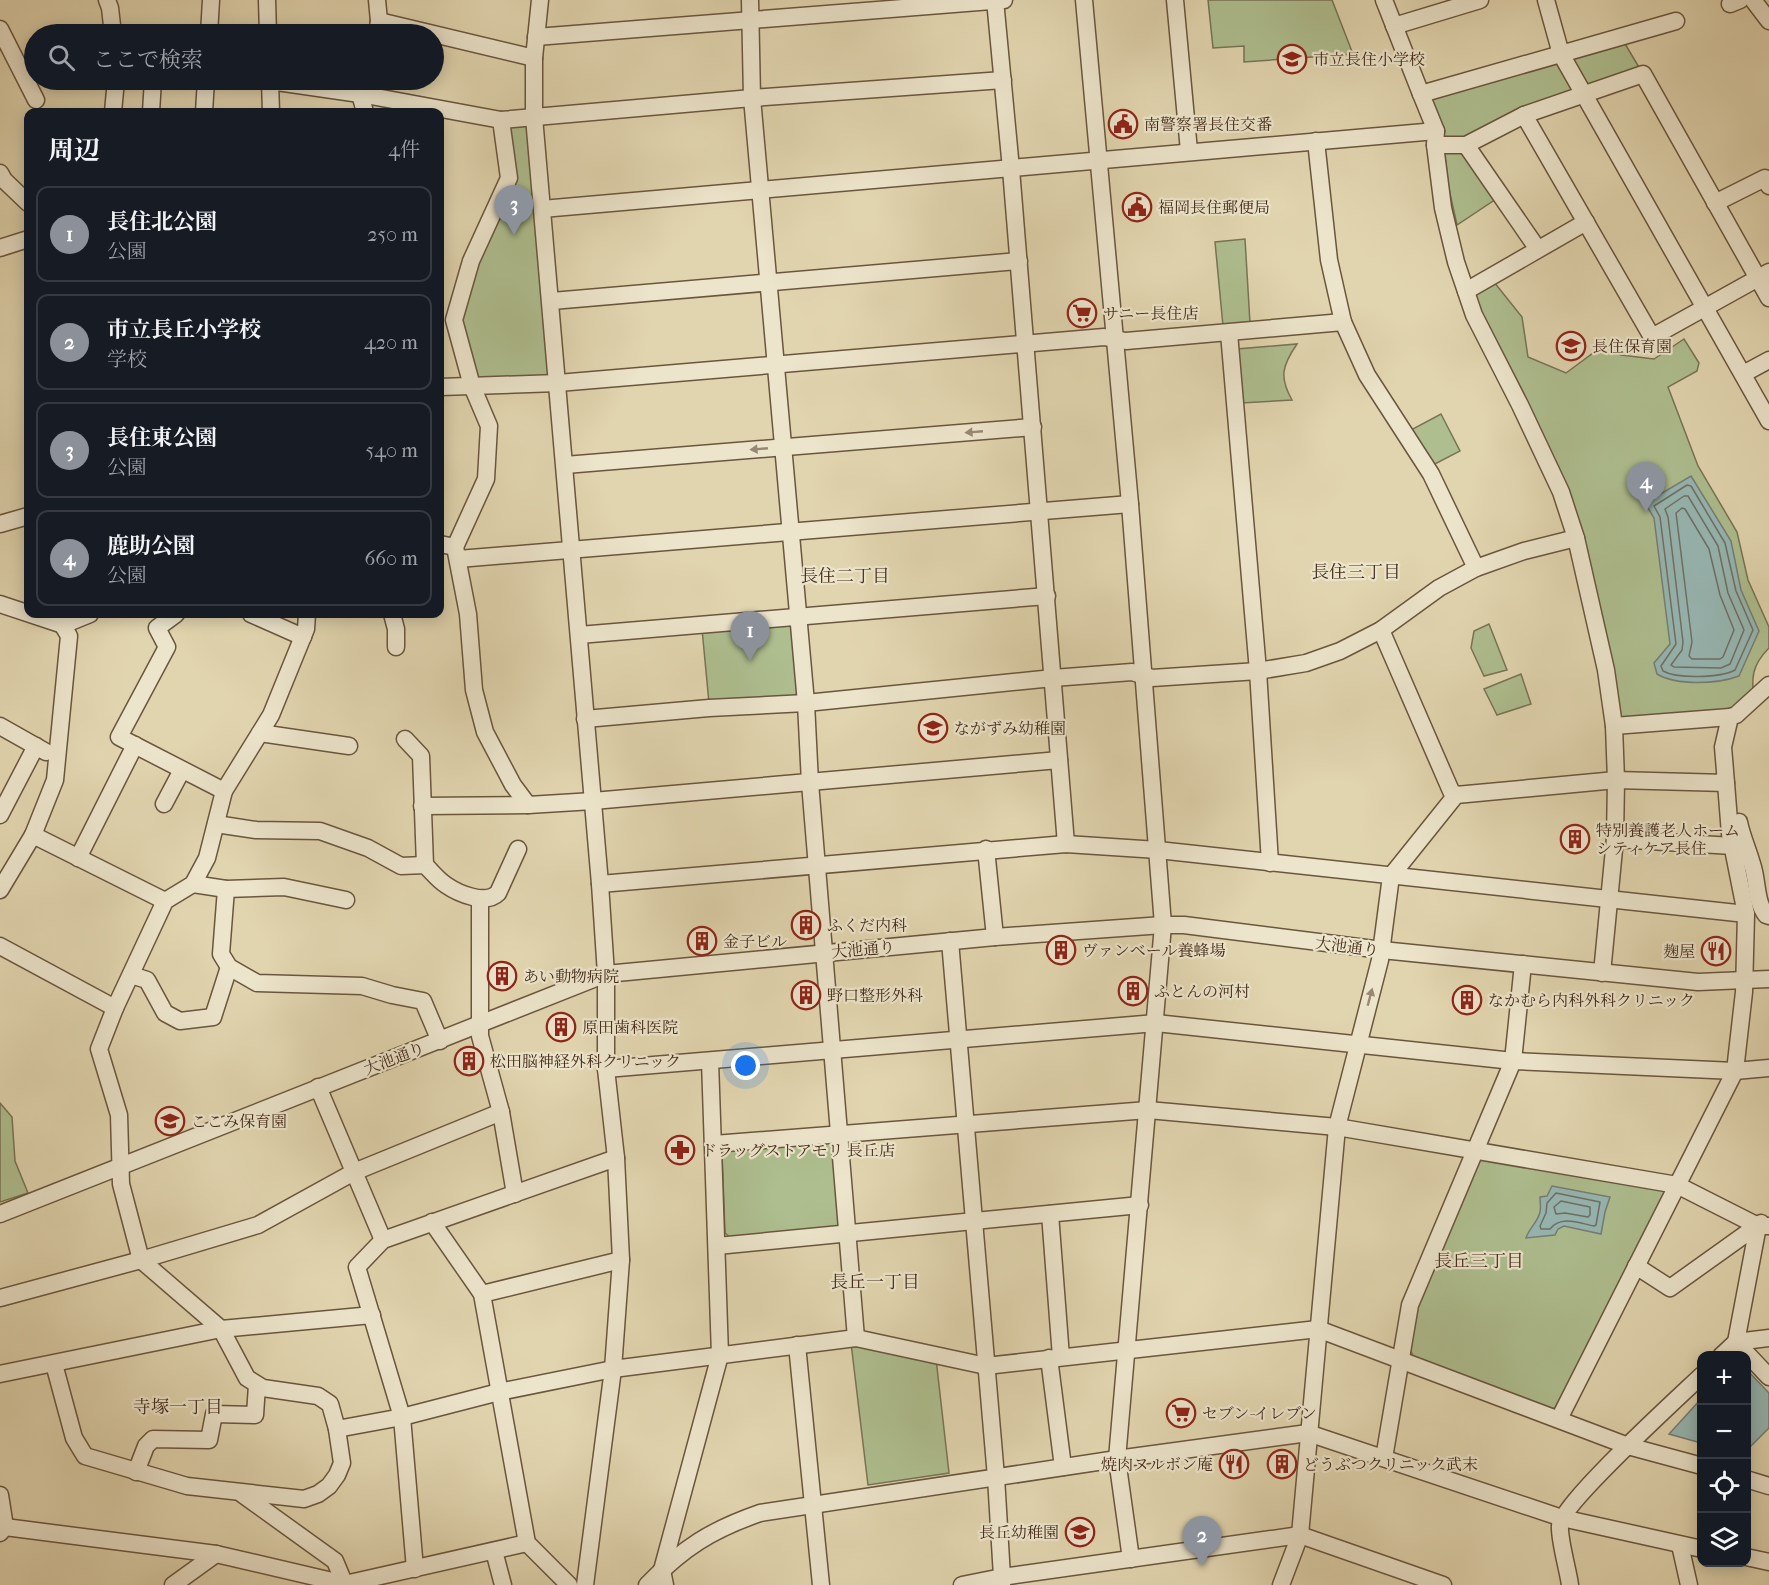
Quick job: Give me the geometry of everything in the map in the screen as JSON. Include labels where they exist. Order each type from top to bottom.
[{"type":"street","points":[[107,0],[112,24]]},
{"type":"street","points":[[210,24],[211,0]]},
{"type":"street","points":[[267,0],[268,24]]},
{"type":"street","points":[[377,0],[378,24]]},
{"type":"street","points":[[540,0],[534,58],[534,117],[552,301],[600,884],[606,974],[606,1069],[616,1158],[621,1260],[613,1369],[585,1585]]},
{"type":"street","points":[[750,0],[752,98],[806,703],[810,783],[856,1338]]},
{"type":"street","points":[[995,0],[1040,510],[1066,844]]},
{"type":"street","points":[[536,37],[1004,0]]},
{"type":"street","points":[[1084,0],[1130,504],[1163,925],[1118,1459],[1131,1559]]},
{"type":"street","points":[[1175,0],[1189,151]]},
{"type":"street","points":[[1384,0],[1421,94],[1435,138],[1443,208],[1456,262],[1474,315],[1561,492],[1576,538],[1606,670],[1614,726],[1616,780],[1615,839],[1602,973]]},
{"type":"street","points":[[1394,26],[1480,0]]},
{"type":"street","points":[[1546,0],[1561,54],[1769,421]]},
{"type":"street","points":[[1753,0],[1769,21]]},
{"type":"street","points":[[1421,94],[1676,21]]},
{"type":"street","points":[[0,29],[24,76]]},
{"type":"street","points":[[444,41],[534,58]]},
{"type":"street","points":[[1466,146],[1524,115],[1643,74],[1715,203],[1763,275],[1769,298]]},
{"type":"street","points":[[376,90],[501,120],[752,98],[1003,80]]},
{"type":"street","points":[[31,90],[36,100]]},
{"type":"street","points":[[113,108],[115,90]]},
{"type":"street","points":[[151,108],[152,90]]},
{"type":"street","points":[[204,108],[205,90]]},
{"type":"street","points":[[270,90],[271,108]]},
{"type":"street","points":[[363,90],[365,108]]},
{"type":"street","points":[[1524,115],[1652,337],[1763,275]]},
{"type":"street","points":[[501,120],[509,178],[471,261],[454,321],[472,386],[489,426],[486,479],[451,550],[468,614],[474,690],[485,732],[513,785],[528,805]]},
{"type":"street","points":[[542,209],[1011,169],[1189,151],[1316,141],[1435,138],[1466,146],[1537,248]]},
{"type":"street","points":[[1316,141],[1329,260],[1343,322],[1367,375],[1431,474],[1476,568]]},
{"type":"street","points":[[0,173],[24,199]]},
{"type":"street","points":[[1715,203],[1765,178],[1769,186]]},
{"type":"street","points":[[1466,291],[1537,248],[1586,222]]},
{"type":"street","points":[[0,248],[24,240]]},
{"type":"street","points":[[552,301],[1018,261]]},
{"type":"street","points":[[444,387],[558,383],[1104,337],[1126,341],[1343,322]]},
{"type":"street","points":[[1229,333],[1258,671],[1270,863]]},
{"type":"street","points":[[1743,374],[1769,360]]},
{"type":"street","points":[[565,465],[1033,427]]},
{"type":"street","points":[[451,550],[572,550],[1130,504]]},
{"type":"street","points":[[0,524],[24,517]]},
{"type":"street","points":[[585,719],[709,708],[806,703],[1053,678],[1132,672],[1152,678],[1258,671],[1306,663],[1340,651],[1381,630],[1439,588],[1476,568],[1576,538]]},
{"type":"street","points":[[579,635],[1047,596]]},
{"type":"street","points":[[0,604],[24,610]]},
{"type":"street","points":[[165,618],[157,628],[167,647],[119,737],[224,792]]},
{"type":"street","points":[[264,618],[303,637]]},
{"type":"street","points":[[54,1364],[74,1437],[85,1456],[187,1486],[241,1494],[304,1499],[318,1494],[338,1475],[342,1463],[337,1429],[330,1404],[318,1396],[263,1388],[247,1378],[221,1329],[141,1260],[121,1184],[119,1115],[99,1049],[115,1008],[165,902],[193,884],[207,858],[224,792],[271,715],[306,629],[307,618]]},
{"type":"street","points":[[394,618],[396,647]]},
{"type":"street","points":[[0,890],[33,835],[56,780],[69,636],[59,619]]},
{"type":"street","points":[[1381,630],[1451,791],[1456,795],[1616,780],[1725,783]]},
{"type":"street","points":[[1559,1419],[1735,1071],[1744,981],[1746,914],[1733,846],[1725,783],[1724,747],[1729,723],[1769,685]]},
{"type":"street","points":[[1614,726],[1729,723]]},
{"type":"street","points":[[1729,723],[1735,793],[1742,837],[1753,866],[1760,907],[1769,916]]},
{"type":"street","points":[[0,726],[58,758]]},
{"type":"street","points":[[260,733],[349,746]]},
{"type":"street","points":[[405,739],[421,756],[425,865],[449,887],[480,899],[495,896],[498,893],[518,849]]},
{"type":"street","points":[[78,858],[135,745]]},
{"type":"street","points":[[0,815],[36,747]]},
{"type":"street","points":[[422,806],[528,805],[593,801],[1059,760]]},
{"type":"street","points":[[164,804],[182,770]]},
{"type":"street","points":[[1281,1585],[1300,1535],[1337,1127],[1382,950],[1391,876],[1456,795]]},
{"type":"street","points":[[216,824],[256,830],[320,831],[368,848],[401,866],[425,865]]},
{"type":"street","points":[[33,835],[165,902]]},
{"type":"street","points":[[1615,839],[1733,846]]},
{"type":"street","points":[[600,884],[986,849],[1066,844],[1158,850],[1746,914]]},
{"type":"street","points":[[986,849],[995,937]]},
{"type":"street","points":[[193,884],[226,889],[284,887],[346,900]]},
{"type":"street","points":[[226,889],[221,954],[229,967],[257,983],[362,986],[423,1001],[440,1041]]},
{"type":"street","points":[[480,899],[480,1036],[501,1112],[515,1194]]},
{"type":"street","name":"大池通り","points":[[0,1214],[606,974],[995,937],[1184,925],[1382,950],[1698,982],[1769,979]]},
{"type":"street","points":[[950,941],[996,1477],[1002,1581]]},
{"type":"street","points":[[0,946],[115,1008]]},
{"type":"street","points":[[1384,1458],[1410,1305],[1513,1061],[1523,964]]},
{"type":"street","points":[[131,975],[147,980],[165,1013],[180,1022],[213,1017],[229,967]]},
{"type":"street","points":[[606,1069],[1156,1023],[1513,1061],[1735,1071],[1769,1068]]},
{"type":"street","points":[[663,1578],[720,1355],[710,1061]]},
{"type":"street","points":[[318,1087],[383,1240]]},
{"type":"street","points":[[714,1144],[1148,1110],[1337,1127],[1677,1185],[1765,1223]]},
{"type":"street","points":[[0,1298],[141,1260],[258,1225],[354,1172],[501,1112]]},
{"type":"street","points":[[415,1569],[402,1417],[357,1267],[383,1240],[616,1158]]},
{"type":"street","points":[[717,1246],[1140,1205]]},
{"type":"street","points":[[1050,1214],[1055,1357],[1064,1467]]},
{"type":"street","points":[[432,1222],[482,1294],[526,1543],[569,1585]]},
{"type":"street","points":[[1636,1266],[1670,1288],[1765,1223]]},
{"type":"street","points":[[1726,1351],[1736,1342],[1765,1223]]},
{"type":"street","points":[[482,1294],[621,1260]]},
{"type":"street","points":[[0,1374],[221,1329],[372,1315]]},
{"type":"street","points":[[337,1429],[402,1417],[499,1392],[613,1369],[856,1338],[986,1366],[1318,1329],[1628,1446],[1697,1466]]},
{"type":"street","points":[[1736,1342],[1769,1338]]},
{"type":"street","points":[[1736,1342],[1769,1377]]},
{"type":"street","points":[[797,1346],[821,1585]]},
{"type":"street","points":[[1570,1585],[1559,1525],[1568,1507],[1697,1379]]},
{"type":"street","points":[[136,1472],[146,1446],[153,1439],[209,1440],[214,1414],[255,1415],[257,1385]]},
{"type":"street","points":[[647,1585],[663,1578],[682,1552],[704,1537],[730,1523],[760,1513],[813,1503],[1308,1433],[1562,1518],[1697,1548]]},
{"type":"street","points":[[1751,1481],[1769,1486]]},
{"type":"street","points":[[241,1494],[335,1561],[345,1585]]},
{"type":"street","points":[[0,1495],[2,1530],[216,1554],[345,1585],[526,1543]]},
{"type":"street","points":[[962,1585],[1002,1581],[1131,1559],[1300,1535],[1443,1585]]},
{"type":"street","points":[[1680,1545],[1689,1585]]},
{"type":"street","points":[[494,1551],[503,1585]]},
{"type":"street","points":[[173,1585],[216,1554]]},
{"type":"street","points":[[1751,1558],[1769,1562]]},
{"type":"green space","points":[[1208,0],[1332,0],[1353,54],[1244,62],[1244,46],[1213,48]]},
{"type":"green space","points":[[1624,42],[1640,69],[1465,143],[1442,142],[1429,94]]},
{"type":"green space","points":[[528,117],[558,383],[472,386],[454,320],[509,178],[501,120]]},
{"type":"green space","points":[[1444,149],[1465,149],[1499,197],[1457,225],[1449,189]]},
{"type":"green space","points":[[1245,239],[1250,323],[1223,326],[1215,242]]},
{"type":"green space","points":[[1490,277],[1522,317],[1528,357],[1566,373],[1604,345],[1621,355],[1654,359],[1684,339],[1699,363],[1697,371],[1668,387],[1698,466],[1737,532],[1748,580],[1769,627],[1769,648],[1759,660],[1754,672],[1754,699],[1736,715],[1614,726],[1576,538],[1466,291]]},
{"type":"green space","points":[[1297,344],[1285,365],[1284,372],[1285,385],[1292,400],[1241,403],[1237,349]]},
{"type":"green space","points":[[1441,414],[1460,451],[1431,466],[1409,431]]},
{"type":"green space","points":[[788,624],[792,627],[797,693],[794,697],[709,703],[702,629]]},
{"type":"green space","points":[[1489,624],[1507,670],[1484,676],[1471,648],[1474,631]]},
{"type":"green space","points":[[1521,674],[1531,704],[1497,715],[1484,689]]},
{"type":"green space","points":[[0,1103],[12,1117],[15,1161],[28,1193],[0,1202]]},
{"type":"green space","points":[[827,1140],[835,1144],[841,1224],[836,1229],[731,1238],[725,1233],[722,1153],[728,1147]]},
{"type":"green space","points":[[1477,1153],[1668,1191],[1555,1408],[1550,1410],[1413,1356],[1411,1351],[1413,1311]]},
{"type":"green space","points":[[851,1343],[936,1359],[949,1473],[868,1485]]},
{"type":"water","points":[[1691,476],[1731,541],[1741,590],[1759,631],[1739,676],[1698,683],[1665,678],[1657,674],[1654,663],[1670,644],[1654,518],[1645,503]]},
{"type":"water","points":[[1552,1186],[1610,1197],[1601,1234],[1564,1226],[1558,1229],[1555,1235],[1526,1238],[1539,1216],[1540,1197],[1547,1196]]},
{"type":"water","points":[[1751,1374],[1769,1393],[1769,1428],[1751,1446]]},
{"type":"water","points":[[1697,1403],[1697,1442],[1669,1434]]},
{"type":"place","name":"市立長住小学校","points":[[1292,59]]},
{"type":"place","name":"南警察署長住交番","points":[[1123,124]]},
{"type":"place","name":"福岡長住郵便局","points":[[1137,207]]},
{"type":"place","name":"長住東公園","points":[[514,235]]},
{"type":"place","name":"サニー長住店","points":[[1082,313]]},
{"type":"place","name":"長住保育園","points":[[1571,346]]},
{"type":"place","name":"鹿助公園","points":[[1646,512]]},
{"type":"place","name":"長住北公園","points":[[750,661]]},
{"type":"place","name":"ながずみ幼稚園","points":[[933,728]]},
{"type":"place","name":"特別養護老人ホーム シティケア長住","points":[[1575,839]]},
{"type":"place","name":"ふくだ内科","points":[[806,925]]},
{"type":"place","name":"金子ビル","points":[[702,941]]},
{"type":"place","name":"ヴァンベール養蜂場","points":[[1061,950]]},
{"type":"place","name":"麹屋","points":[[1716,951]]},
{"type":"place","name":"あい動物病院","points":[[502,976]]},
{"type":"place","name":"ふとんの河村","points":[[1133,991]]},
{"type":"place","name":"野口整形外科","points":[[806,995]]},
{"type":"place","name":"なかむら内科外科クリニック","points":[[1467,1000]]},
{"type":"place","name":"原田歯科医院","points":[[561,1027]]},
{"type":"place","name":"松田脳神経外科クリニック","points":[[469,1061]]},
{"type":"place","name":"ここみ保育園","points":[[170,1121]]},
{"type":"place","name":"ドラッグストアモリ 長丘店","points":[[680,1150]]},
{"type":"place","name":"セブン-イレブン","points":[[1181,1413]]},
{"type":"place","name":"焼肉ヌルボン庵","points":[[1234,1464]]},
{"type":"place","name":"どうぶつクリニック武末","points":[[1282,1464]]},
{"type":"place","name":"長丘幼稚園","points":[[1080,1532]]},
{"type":"place","name":"市立長丘小学校","points":[[1202,1566]]},
{"type":"district","name":"長住三丁目","points":[[1356,572]]},
{"type":"district","name":"長住二丁目","points":[[845,576]]},
{"type":"district","name":"長丘三丁目","points":[[1479,1261]]},
{"type":"district","name":"長丘一丁目","points":[[875,1282]]},
{"type":"district","name":"寺塚一丁目","points":[[178,1407]]}]
